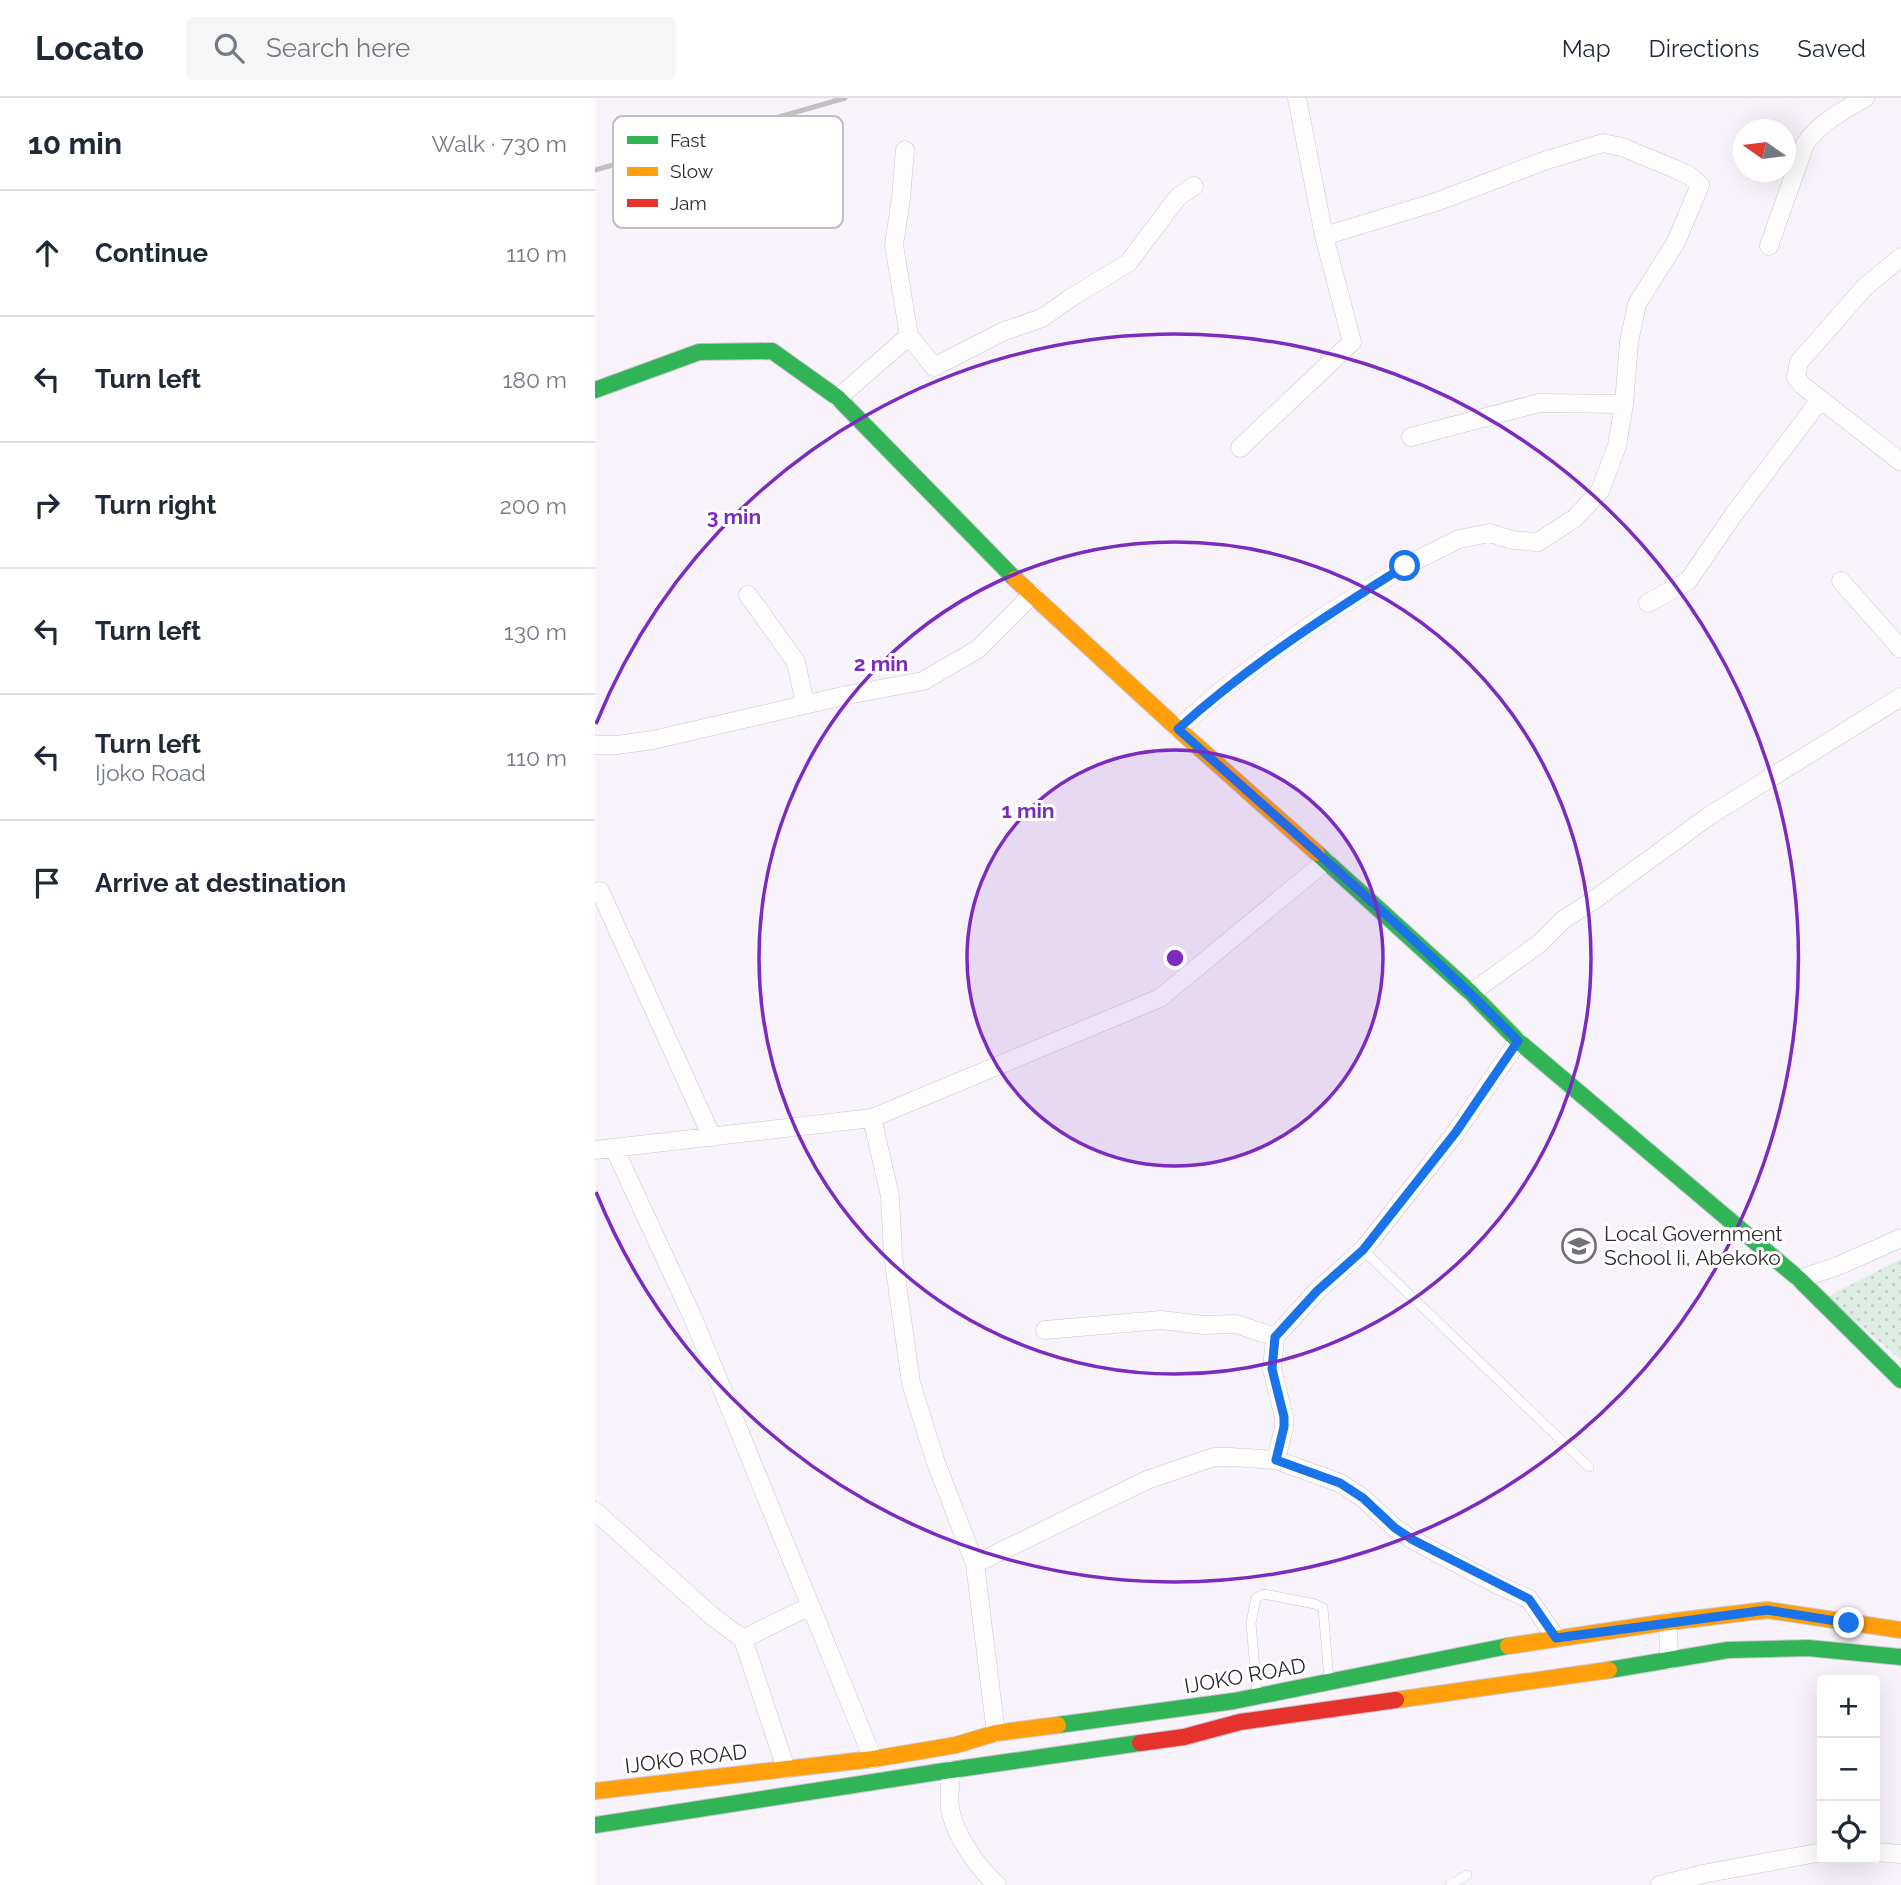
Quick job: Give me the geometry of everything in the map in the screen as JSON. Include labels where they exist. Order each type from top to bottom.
[{"type":"street","points":[[1240,448],[1352,342],[1324,236],[1297,98]]},
{"type":"street","points":[[1769,246],[1805,144],[1813,132],[1826,121],[1865,98]]},
{"type":"street","points":[[1178,729],[1217,694],[1277,649],[1405,566],[1459,539],[1490,533],[1512,540],[1538,542],[1575,517],[1600,491],[1617,446],[1624,404],[1629,342],[1637,304],[1676,242],[1700,185],[1690,176],[1603,143],[1544,161],[1436,202],[1324,236]]},
{"type":"street","points":[[905,150],[894,245],[909,335],[934,367],[1004,331],[1042,318],[1128,263],[1178,197],[1194,186]]},
{"type":"street","points":[[1901,257],[1864,288],[1799,362],[1796,377],[1820,400],[1901,462]]},
{"type":"street","points":[[838,398],[909,335]]},
{"type":"street","points":[[595,390],[699,352],[772,351],[838,398],[1001,566],[1471,993],[1518,1041],[1799,1279],[1901,1380]]},
{"type":"street","points":[[1648,603],[1688,581],[1734,514],[1820,400]]},
{"type":"street","points":[[1411,437],[1539,403],[1624,404]]},
{"type":"street","points":[[1841,581],[1901,649]]},
{"type":"street","points":[[595,745],[653,740],[805,704],[923,681],[978,649],[1033,594]]},
{"type":"street","points":[[748,595],[796,662],[805,704]]},
{"type":"street","points":[[1471,993],[1540,943],[1563,920],[1709,816],[1901,697]]},
{"type":"street","points":[[595,1150],[872,1118],[1160,998],[1327,861]]},
{"type":"street","points":[[600,891],[712,1137]]},
{"type":"street","points":[[1276,1460],[1284,1417],[1272,1369],[1275,1337],[1317,1291],[1363,1250],[1456,1132],[1518,1041]]},
{"type":"street","points":[[872,1118],[890,1196],[893,1255],[911,1383],[935,1460],[975,1563],[996,1733]]},
{"type":"street","points":[[614,1148],[692,1318],[873,1759]]},
{"type":"street","points":[[1799,1279],[1839,1266],[1901,1238]]},
{"type":"street","points":[[1045,1330],[1161,1320],[1203,1325],[1236,1324],[1275,1337]]},
{"type":"street","points":[[975,1563],[1158,1476],[1214,1457],[1276,1460],[1340,1483],[1363,1498],[1395,1528],[1413,1540],[1529,1599],[1556,1638]]},
{"type":"street","points":[[595,1511],[713,1617],[743,1639],[786,1769]]},
{"type":"street","points":[[743,1639],[810,1606]]},
{"type":"street","name":"IJOKO ROAD","points":[[595,1791],[873,1759],[956,1745],[996,1733],[1234,1701],[1556,1638],[1668,1622],[1767,1610],[1901,1630]]},
{"type":"street","points":[[1668,1622],[1669,1660]]},
{"type":"street","points":[[595,1825],[1184,1737],[1240,1722],[1581,1675],[1728,1650],[1808,1648],[1901,1657]]},
{"type":"street","points":[[951,1770],[949,1807],[955,1827],[982,1872],[997,1885]]},
{"type":"street","points":[[1880,1852],[1901,1854]]},
{"type":"street","points":[[1660,1885],[1703,1874],[1817,1853]]},
{"type":"lane","points":[[1363,1250],[1589,1467]]},
{"type":"lane","points":[[1257,1697],[1251,1623],[1256,1598],[1264,1594],[1323,1608],[1329,1682]]},
{"type":"lane","points":[[1450,1885],[1467,1875]]},
{"type":"shaded area","points":[[1901,1259],[1901,1360],[1827,1297]]},
{"type":"railway","points":[[782,116],[845,98]]},
{"type":"railway","points":[[595,170],[613,165]]},
{"type":"traffic: fast","points":[[595,390],[699,352],[772,351],[838,398],[1015,579]]},
{"type":"traffic: fast","points":[[1317,853],[1471,993],[1518,1041],[1799,1279],[1901,1380]]},
{"type":"traffic: fast","points":[[1058,1725],[1234,1701],[1508,1646]]},
{"type":"traffic: fast","points":[[1609,1670],[1728,1650],[1808,1648],[1901,1657]]},
{"type":"traffic: fast","points":[[595,1825],[1140,1743]]},
{"type":"traffic: slow","points":[[1015,579],[1317,853]]},
{"type":"traffic: slow","points":[[1508,1646],[1767,1610],[1901,1630]]},
{"type":"traffic: slow","points":[[1396,1700],[1609,1670]]},
{"type":"traffic: slow","points":[[595,1791],[873,1759],[956,1745],[996,1733],[1058,1725]]},
{"type":"traffic: jam","points":[[1140,1743],[1184,1737],[1240,1722],[1396,1700]]},
{"type":"place","name":"Local Government School Ii, Abekoko","points":[[1579,1246]]},
{"type":"route","points":[[1405,566],[1277,649],[1217,694],[1178,729],[1414,940],[1518,1041],[1456,1132],[1363,1250],[1317,1291],[1275,1337],[1272,1369],[1284,1417],[1276,1460],[1340,1483],[1363,1498],[1395,1528],[1413,1540],[1529,1599],[1556,1638],[1767,1610],[1849,1623]]}]
